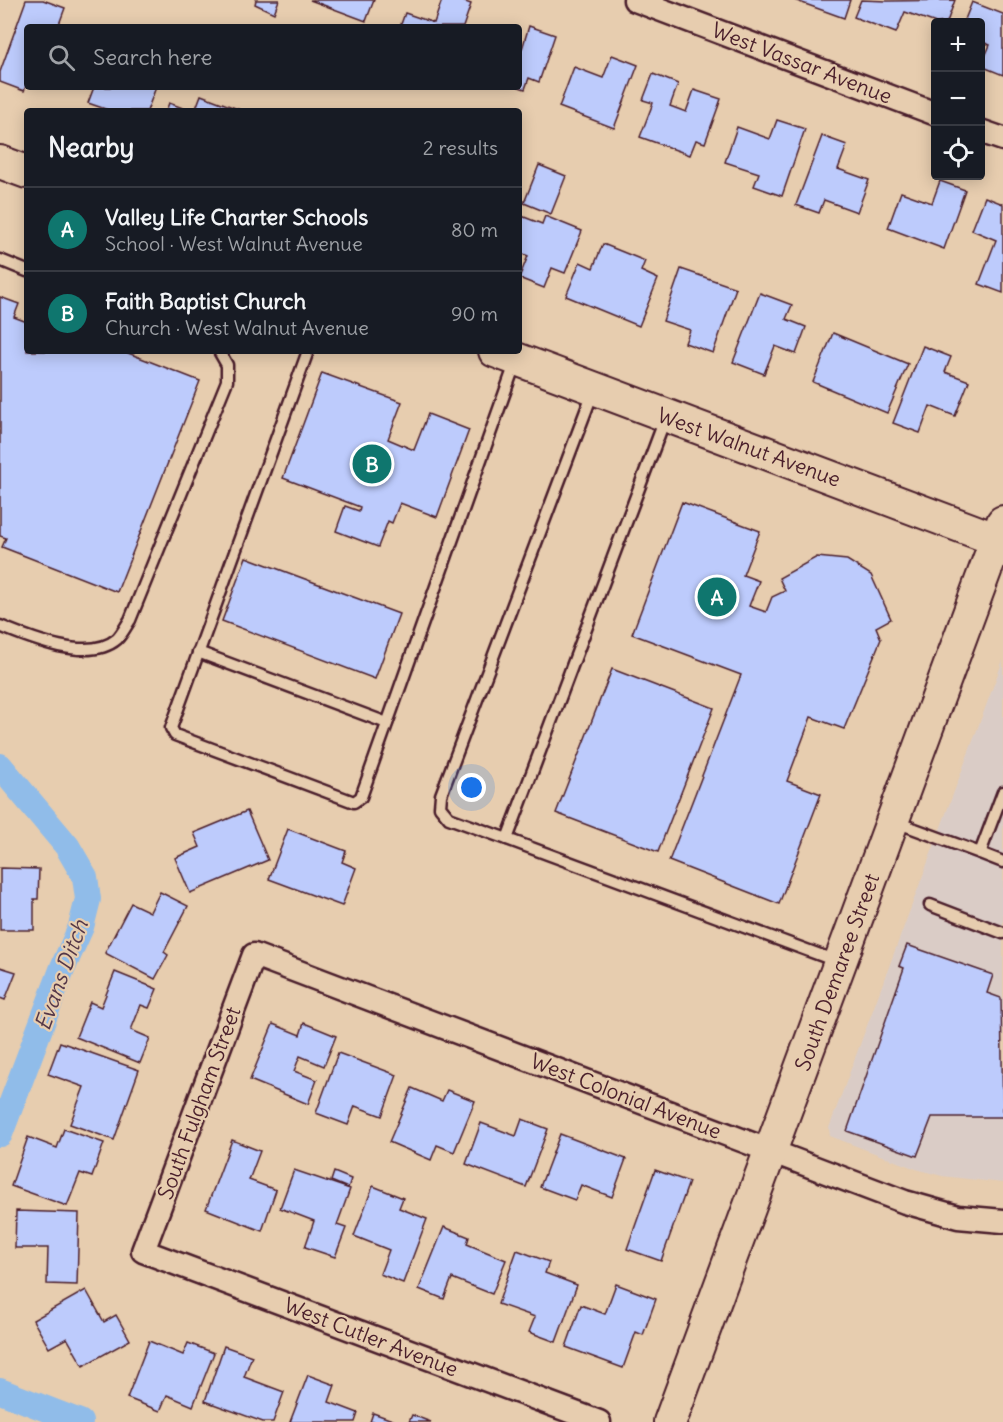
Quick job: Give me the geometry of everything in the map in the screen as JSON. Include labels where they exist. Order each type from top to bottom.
[{"type":"main road","points":[[0,162],[24,171]]},
{"type":"main road","name":"West Walnut Avenue","points":[[506,355],[666,416],[1001,534]]},
{"type":"main road","name":"South Demaree Street","points":[[670,1422],[1001,534]]},
{"type":"street","name":"West Vassar Avenue","points":[[634,0],[931,112]]},
{"type":"street","points":[[985,132],[1003,139]]},
{"type":"street","name":"West Colonial Avenue","points":[[254,955],[905,1202],[958,1217],[1003,1221]]},
{"type":"street","name":"South Fulgham Street","points":[[143,1251],[254,955]]},
{"type":"street","name":"West Cutler Avenue","points":[[143,1251],[598,1422]]},
{"type":"lane","points":[[0,260],[24,270]]},
{"type":"lane","points":[[0,626],[31,638],[73,648],[92,648],[108,644],[118,638],[130,620],[224,389],[226,365],[220,354]]},
{"type":"lane","points":[[307,354],[171,728],[175,735],[354,802],[361,797],[387,723],[506,355]]},
{"type":"lane","points":[[595,389],[441,795],[440,807],[449,818],[840,963]]},
{"type":"lane","points":[[507,839],[666,416]]},
{"type":"lane","points":[[198,652],[387,723]]},
{"type":"lane","points":[[980,853],[1003,792]]},
{"type":"lane","points":[[893,821],[1003,862]]},
{"type":"lane","points":[[930,905],[1003,933]]},
{"type":"shaded area","points":[[1003,660],[1003,1183],[942,1176],[916,1169],[830,1136],[829,1128]]},
{"type":"building","points":[[26,0],[43,0],[65,8],[59,24],[24,24],[24,91],[0,82],[0,72]]},
{"type":"building","points":[[256,0],[279,0],[274,13],[255,4]]},
{"type":"building","points":[[310,0],[374,0],[366,21]]},
{"type":"building","points":[[442,0],[460,0],[471,4],[464,24],[401,24],[405,13],[434,23]]},
{"type":"building","points":[[794,0],[850,0],[844,18]]},
{"type":"building","points":[[861,0],[955,0],[948,18],[931,18],[931,21],[905,12],[896,33],[854,17]]},
{"type":"building","points":[[972,2],[1003,14],[1003,75],[985,68],[985,57],[990,45],[985,43],[985,18],[966,18]]},
{"type":"building","points":[[529,26],[555,35],[539,82],[529,78],[525,89],[522,88],[522,49]]},
{"type":"building","points":[[612,55],[638,65],[614,128],[559,107],[574,67],[603,78]]},
{"type":"building","points":[[653,74],[678,84],[670,106],[686,112],[694,90],[721,99],[705,143],[696,140],[690,155],[640,137],[653,103],[643,100]]},
{"type":"building","points":[[93,90],[155,90],[148,108],[102,108],[88,103]]},
{"type":"building","points":[[201,95],[235,108],[196,108]]},
{"type":"building","points":[[169,103],[183,108],[167,108]]},
{"type":"building","points":[[777,120],[805,129],[782,196],[754,186],[759,173],[725,162],[737,127],[770,139]]},
{"type":"building","points":[[822,136],[847,145],[838,169],[869,180],[857,212],[824,200],[819,213],[796,205]]},
{"type":"building","points":[[539,165],[566,176],[551,214],[524,203]]},
{"type":"building","points":[[940,181],[965,190],[944,249],[888,228],[901,192],[932,203]]},
{"type":"building","points":[[985,197],[1003,204],[1003,293],[979,284],[996,240],[972,230]]},
{"type":"building","points":[[522,216],[542,224],[545,216],[582,231],[565,273],[552,268],[544,288],[522,279],[522,271],[528,256],[522,253]]},
{"type":"building","points":[[603,244],[645,261],[641,271],[658,279],[639,326],[566,296],[580,262],[593,268]]},
{"type":"building","points":[[681,269],[736,288],[713,353],[685,343],[690,330],[663,321]]},
{"type":"building","points":[[760,293],[792,305],[786,319],[806,327],[796,354],[775,346],[764,374],[733,362]]},
{"type":"building","points":[[0,297],[19,304],[14,317],[24,321],[24,354],[131,354],[200,381],[117,592],[2,547],[6,538],[0,536]]},
{"type":"building","points":[[833,333],[908,364],[887,413],[813,382]]},
{"type":"building","points":[[923,346],[951,357],[945,372],[969,381],[955,416],[930,406],[920,433],[893,423]]},
{"type":"building","points":[[322,373],[402,402],[388,439],[414,450],[428,414],[469,430],[437,517],[400,503],[392,523],[388,521],[378,547],[336,531],[345,506],[359,511],[360,507],[283,478]]},
{"type":"building","points":[[682,502],[760,531],[743,575],[759,581],[749,606],[766,612],[772,597],[785,591],[779,578],[817,557],[847,560],[871,575],[891,619],[876,627],[881,639],[844,729],[811,717],[787,781],[821,794],[779,904],[669,861],[741,675],[632,634]]},
{"type":"building","points":[[246,557],[399,614],[375,679],[222,621]]},
{"type":"building","points":[[612,669],[714,708],[658,852],[556,813]]},
{"type":"building","points":[[247,811],[268,860],[190,893],[175,858],[200,847],[194,833]]},
{"type":"building","points":[[288,829],[346,851],[342,862],[356,868],[342,906],[269,879]]},
{"type":"building","points":[[0,868],[39,869],[38,899],[34,899],[34,930],[0,930]]},
{"type":"building","points":[[160,892],[188,906],[164,952],[168,955],[155,979],[105,953],[131,903],[150,912]]},
{"type":"building","points":[[907,945],[993,975],[987,993],[1001,998],[1003,1117],[932,1117],[917,1156],[847,1131],[904,968],[899,966]]},
{"type":"building","points":[[0,967],[16,972],[5,1000],[0,998]]},
{"type":"building","points":[[115,972],[157,989],[149,1008],[141,1005],[131,1030],[150,1038],[140,1063],[76,1037],[90,1002],[101,1007]]},
{"type":"building","points":[[304,1023],[336,1036],[324,1066],[300,1056],[294,1071],[317,1080],[308,1104],[250,1080],[273,1024],[300,1035]]},
{"type":"building","points":[[60,1042],[139,1070],[114,1140],[70,1124],[84,1087],[48,1074]]},
{"type":"building","points":[[338,1053],[397,1075],[382,1116],[355,1106],[348,1125],[316,1113]]},
{"type":"building","points":[[412,1088],[442,1101],[447,1090],[475,1101],[454,1152],[437,1145],[431,1160],[389,1142]]},
{"type":"building","points":[[522,1119],[548,1129],[526,1187],[466,1164],[481,1123],[516,1136]]},
{"type":"building","points":[[64,1129],[104,1143],[92,1177],[80,1173],[67,1206],[11,1186],[28,1137],[57,1148]]},
{"type":"building","points":[[560,1134],[626,1159],[612,1197],[581,1185],[575,1200],[540,1187]]},
{"type":"building","points":[[232,1140],[260,1151],[249,1180],[276,1190],[262,1231],[206,1209]]},
{"type":"building","points":[[294,1170],[350,1189],[337,1225],[346,1228],[335,1257],[305,1247],[314,1221],[280,1208]]},
{"type":"building","points":[[655,1170],[689,1182],[661,1261],[627,1249]]},
{"type":"building","points":[[334,1172],[351,1179],[348,1188],[331,1181]]},
{"type":"building","points":[[373,1186],[403,1198],[399,1208],[427,1219],[403,1283],[380,1274],[389,1250],[354,1236]]},
{"type":"building","points":[[16,1211],[79,1213],[77,1285],[47,1284],[48,1248],[15,1248]]},
{"type":"building","points":[[444,1227],[469,1237],[467,1244],[506,1260],[492,1294],[452,1278],[444,1299],[419,1289]]},
{"type":"building","points":[[517,1250],[549,1262],[545,1273],[577,1285],[556,1342],[529,1332],[535,1317],[498,1304]]},
{"type":"building","points":[[616,1284],[656,1299],[643,1335],[636,1332],[623,1368],[566,1347],[581,1305],[605,1314]]},
{"type":"building","points":[[86,1290],[104,1322],[116,1315],[130,1340],[83,1366],[67,1338],[49,1348],[33,1320]]},
{"type":"building","points":[[149,1341],[183,1355],[188,1343],[214,1353],[193,1406],[167,1395],[160,1411],[127,1398]]},
{"type":"building","points":[[224,1346],[252,1356],[244,1377],[284,1392],[273,1422],[263,1422],[205,1401]]},
{"type":"building","points":[[308,1375],[335,1385],[329,1402],[358,1413],[355,1422],[290,1422]]},
{"type":"building","points":[[373,1413],[398,1422],[370,1422]]},
{"type":"building","points":[[412,1415],[431,1422],[409,1422]]},
{"type":"waterway","name":"Evans Ditch","points":[[0,766],[67,846],[85,877],[88,899],[81,927],[63,967],[0,1134]]},
{"type":"waterway","name":"Evans Ditch","points":[[0,1391],[80,1422]]},
{"type":"place","name":"Faith Baptist Church","points":[[372,464]]},
{"type":"place","name":"Valley Life Charter Schools","points":[[717,597]]}]
